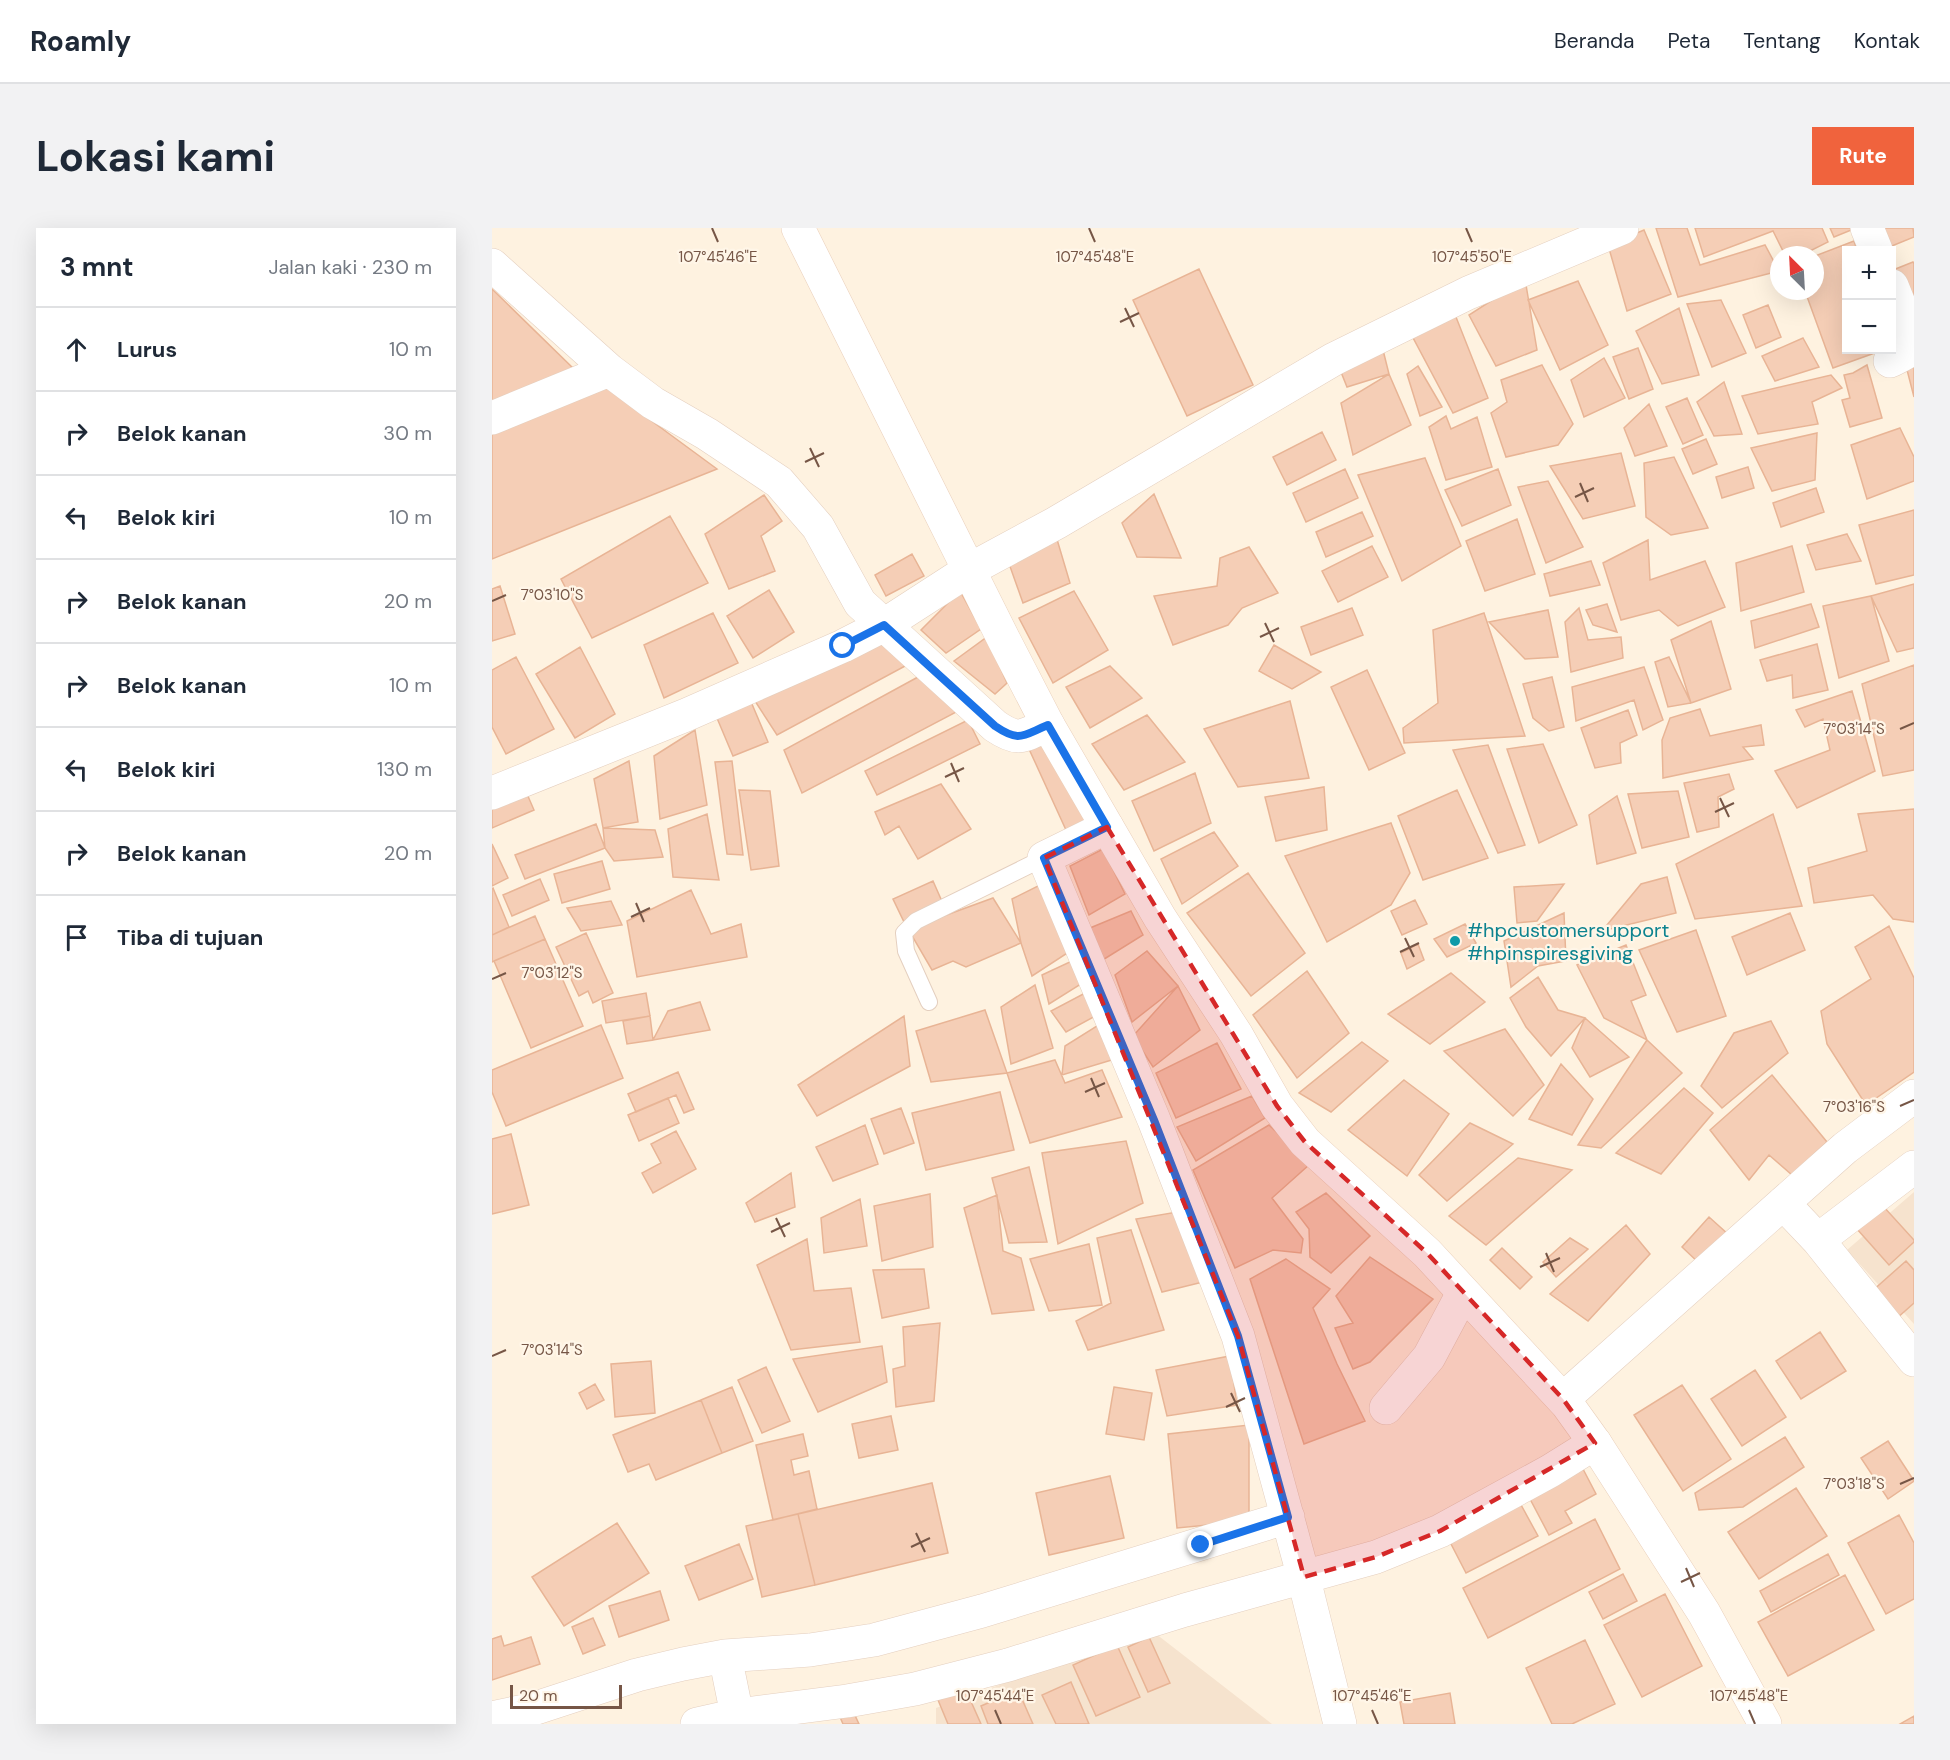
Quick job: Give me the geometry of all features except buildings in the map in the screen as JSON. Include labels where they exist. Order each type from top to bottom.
[{"type":"street","points":[[798,228],[1048,725],[1160,918],[1236,1034],[1277,1106],[1305,1142],[1427,1253],[1578,1419],[1704,1613],[1765,1724]]},
{"type":"street","points":[[492,793],[686,715],[843,646],[884,625],[969,570],[1056,523],[1334,359],[1468,292],[1622,228]]},
{"type":"street","points":[[1867,228],[1874,246]]},
{"type":"street","points":[[492,265],[609,370],[653,403],[707,434],[779,482],[818,527],[860,603],[995,726],[1018,737],[1048,725]]},
{"type":"street","points":[[1895,300],[1906,348]]},
{"type":"street","points":[[492,418],[609,370]]},
{"type":"street","points":[[1107,827],[1044,858],[1154,1120],[1238,1336],[1289,1521],[1340,1724]]},
{"type":"street","points":[[1795,1219],[1845,1148],[1914,1096]]},
{"type":"street","points":[[697,1724],[736,1710],[847,1701],[915,1689],[1008,1665],[1302,1572],[1376,1557],[1440,1531],[1550,1471],[1578,1419],[1748,1234],[1795,1219],[1914,1167]]},
{"type":"street","points":[[1795,1219],[1914,1360]]},
{"type":"street","points":[[1386,1408],[1429,1357],[1463,1293]]},
{"type":"street","points":[[492,1718],[533,1709],[638,1675],[874,1640],[982,1611],[1289,1521]]},
{"type":"street","points":[[726,1661],[736,1710]]},
{"type":"lane","points":[[929,1002],[906,951],[904,933],[916,921],[1044,858]]},
{"type":"highlighted area","points":[[1107,827],[1277,1106],[1305,1142],[1427,1253],[1563,1399],[1595,1443],[1440,1531],[1376,1557],[1304,1577],[1238,1336],[1044,858]]},
{"type":"shaded area","points":[[1914,1192],[1914,1324],[1847,1250]]},
{"type":"shaded area","points":[[1151,1630],[1272,1724],[936,1724],[936,1708]]},
{"type":"place","name":"#hpcustomersupport #hpinspiresgiving","points":[[1455,941]]},
{"type":"route","points":[[843,646],[884,625],[995,726],[1006,733],[1018,737],[1048,725],[1107,827],[1044,858],[1154,1120],[1238,1336],[1288,1517],[1201,1545]]}]
